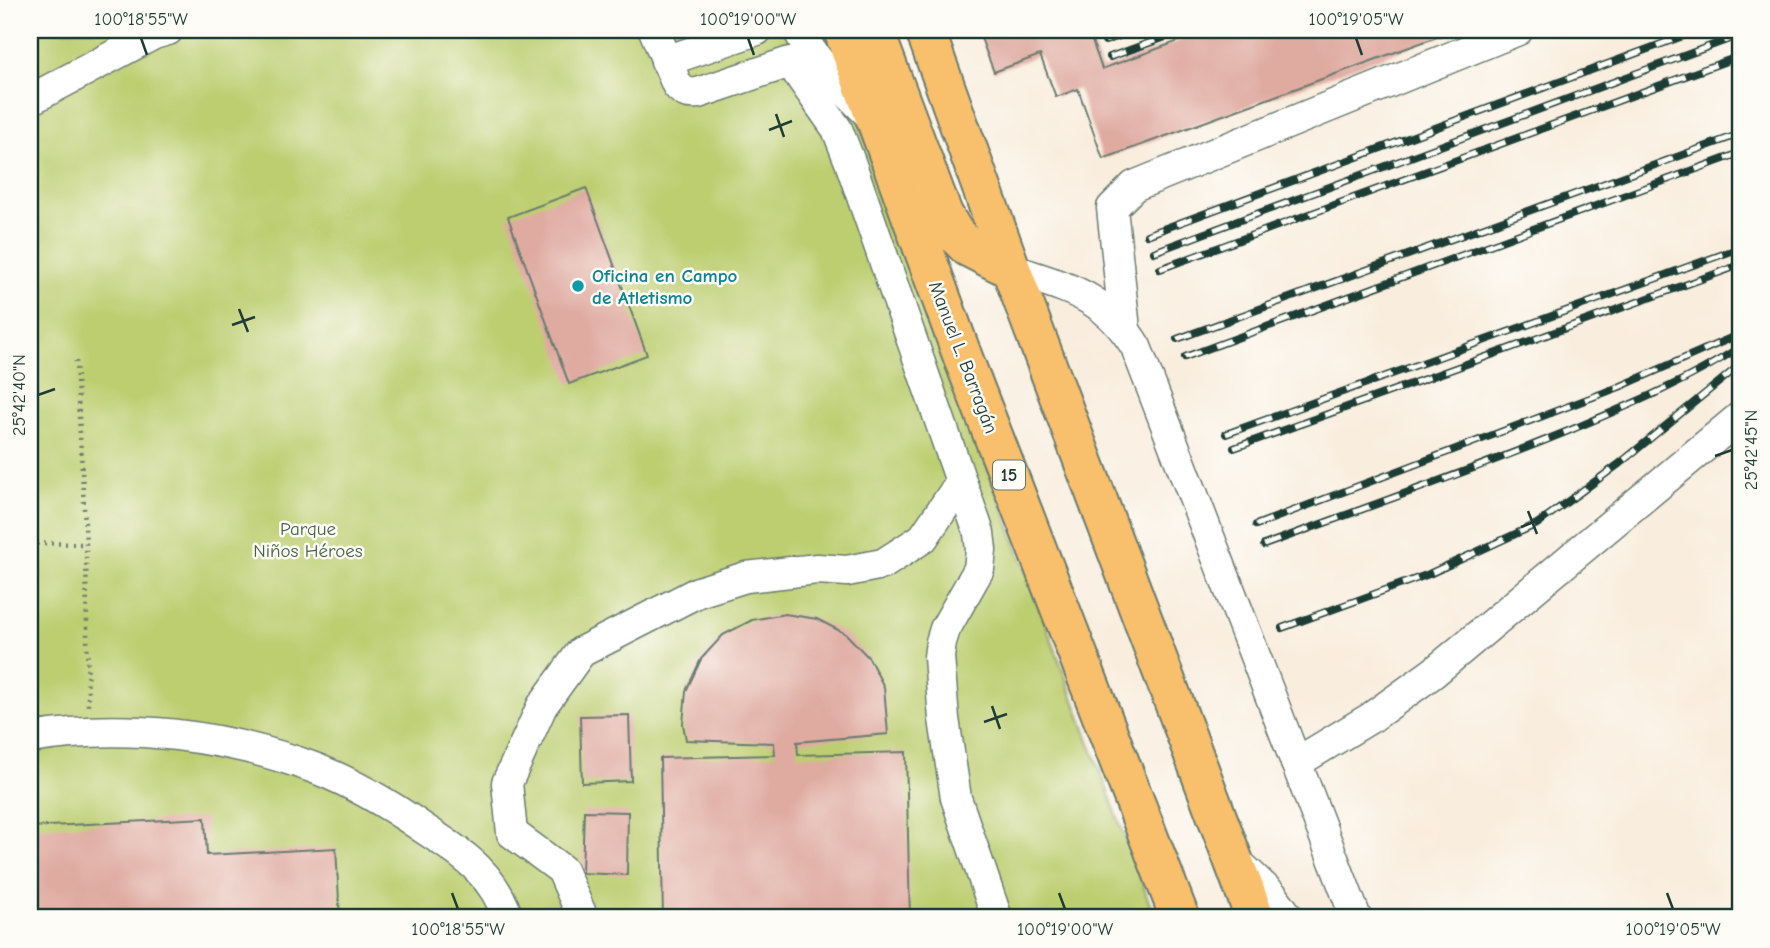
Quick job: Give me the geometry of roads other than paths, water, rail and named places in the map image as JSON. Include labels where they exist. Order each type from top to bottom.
[{"type":"highway","name":"Manuel L. Barragán","points":[[843,30],[965,363],[1180,918]]},
{"type":"highway","points":[[874,30],[943,214],[954,234],[968,247],[1011,269]]},
{"type":"highway","points":[[925,30],[1011,269],[1255,918]]},
{"type":"lane","points":[[30,100],[154,34],[168,30]]},
{"type":"lane","points":[[654,30],[677,85],[688,94],[790,62]]},
{"type":"lane","points":[[666,61],[757,30]]},
{"type":"lane","points":[[776,30],[790,62],[837,129],[979,533],[979,569],[945,629],[939,657],[949,761],[956,798],[997,918]]},
{"type":"lane","points":[[798,30],[824,68],[877,122]]},
{"type":"lane","points":[[1125,329],[1112,208],[1134,186],[1518,30]]},
{"type":"lane","points":[[1011,269],[1082,294],[1111,314],[1125,329],[1136,347],[1356,918]]},
{"type":"lane","points":[[1296,763],[1372,717],[1433,673],[1740,417]]},
{"type":"lane","points":[[481,870],[512,833],[507,783],[542,706],[581,652],[698,592],[746,577],[817,569],[847,571],[883,564],[923,538],[961,482]]},
{"type":"lane","points":[[30,738],[88,732],[169,734],[223,742],[317,770],[395,808],[448,844],[481,870],[494,886],[508,918]]},
{"type":"lane","points":[[512,833],[562,870],[583,918]]},
{"type":"lane","points":[[1233,858],[1273,896],[1289,918]]},
{"type":"railway","points":[[1105,41],[1137,30]]},
{"type":"railway","points":[[1110,57],[1185,30]]},
{"type":"railway","points":[[1147,235],[1699,30]]},
{"type":"railway","points":[[1154,252],[1740,35]]},
{"type":"railway","points":[[1160,269],[1740,56]]},
{"type":"railway","points":[[1177,339],[1740,134]]},
{"type":"railway","points":[[1185,357],[1740,153]]},
{"type":"railway","points":[[1226,434],[1740,248]]},
{"type":"railway","points":[[1234,448],[1740,265]]},
{"type":"railway","points":[[1256,525],[1619,387],[1740,334]]},
{"type":"railway","points":[[1264,545],[1573,429],[1679,382],[1740,347]]},
{"type":"railway","points":[[1282,628],[1429,574],[1537,524],[1619,464],[1740,365]]},
{"type":"place","name":"Oficina en Campo de Atletismo","points":[[578,286]]},
{"type":"park label","name":"Parque Niños Héroes","points":[[308,539]]}]
